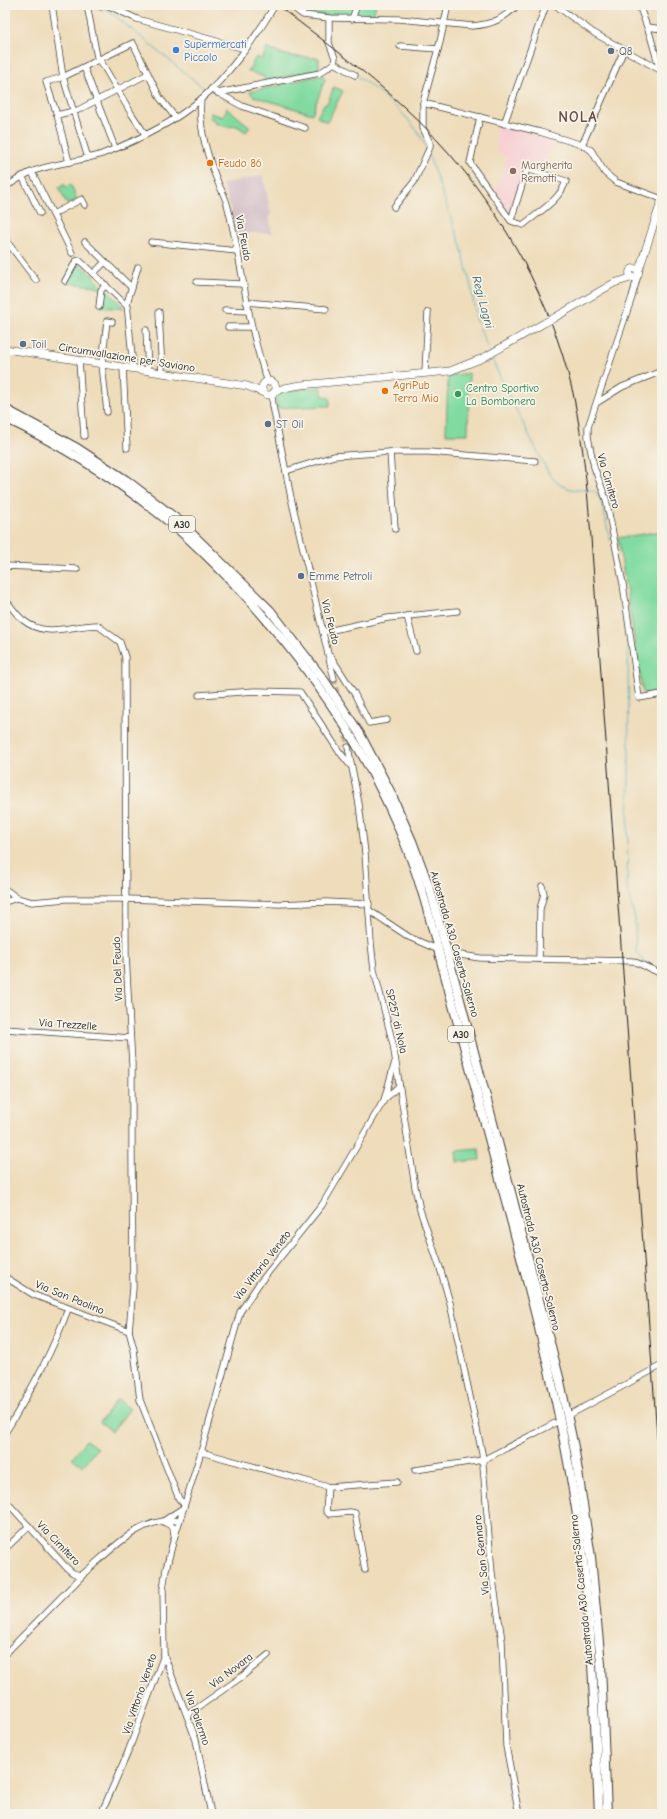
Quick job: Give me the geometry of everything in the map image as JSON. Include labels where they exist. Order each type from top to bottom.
[{"type":"highway","name":"Autostrada A30 Caserta-Salerno","points":[[5,410],[77,448],[126,480],[178,520],[270,610],[324,680],[357,729],[390,791],[412,841],[431,892],[484,1089],[560,1382],[575,1452],[593,1582],[601,1664],[607,1814]]},
{"type":"highway","name":"Autostrada A30 Caserta-Salerno","points":[[5,418],[75,455],[120,485],[174,526],[221,570],[264,616],[319,685],[367,764],[406,845],[423,894],[500,1178],[552,1384],[567,1455],[583,1559],[592,1657],[599,1814]]},
{"type":"main road","points":[[269,393],[284,388],[301,385],[450,371],[483,358],[614,283],[633,274],[645,250],[662,199]]},
{"type":"main road","name":"Circumvallazione per Saviano","points":[[5,349],[246,386],[269,393]]},
{"type":"main road","points":[[268,383],[275,386],[269,393],[262,387],[268,383]]},
{"type":"main road","name":"Circumvallazione per Saviano","points":[[246,386],[268,383],[301,385]]},
{"type":"street","points":[[52,5],[63,77],[72,111],[88,158]]},
{"type":"street","points":[[87,5],[97,57],[118,90],[130,114],[145,134]]},
{"type":"street","points":[[107,5],[137,19],[245,49]]},
{"type":"street","points":[[5,175],[7,186],[22,176],[32,172],[88,158],[115,148],[145,134],[175,117],[201,99],[211,89],[264,25],[275,5]]},
{"type":"street","points":[[290,5],[303,15],[352,19],[399,19],[472,26],[496,22],[518,5]]},
{"type":"street","points":[[352,19],[356,5]]},
{"type":"street","points":[[394,207],[414,182],[430,147],[430,143],[423,128],[423,103],[448,5]]},
{"type":"street","points":[[504,124],[546,5]]},
{"type":"street","points":[[555,5],[594,33],[661,70]]},
{"type":"street","points":[[639,5],[648,27],[661,70]]},
{"type":"street","points":[[329,18],[329,43],[334,58],[334,64]]},
{"type":"street","points":[[648,27],[662,29]]},
{"type":"street","points":[[69,162],[57,115],[46,82],[63,77],[133,43],[160,98],[175,117]]},
{"type":"street","points":[[400,46],[438,49]]},
{"type":"street","points":[[582,145],[624,50]]},
{"type":"street","points":[[334,64],[355,75]]},
{"type":"street","points":[[218,93],[320,73],[334,64]]},
{"type":"street","points":[[84,67],[98,100],[115,148]]},
{"type":"street","points":[[57,115],[72,111],[98,100],[148,74]]},
{"type":"street","points":[[211,89],[242,106],[305,128]]},
{"type":"street","name":"Via Feudo","points":[[201,99],[200,111],[206,143],[216,178],[226,203],[237,251],[251,327],[268,383]]},
{"type":"street","points":[[423,103],[540,132],[582,145],[591,150],[609,178],[662,199]]},
{"type":"street","points":[[194,104],[200,111]]},
{"type":"street","points":[[480,118],[470,163],[511,221],[524,225],[557,197],[563,190],[566,181],[527,169],[512,217]]},
{"type":"street","points":[[32,172],[72,253]]},
{"type":"street","points":[[22,176],[40,213]]},
{"type":"street","points":[[53,214],[82,199],[85,205]]},
{"type":"street","points":[[5,239],[36,280]]},
{"type":"street","points":[[85,242],[132,288]]},
{"type":"street","points":[[152,242],[237,251]]},
{"type":"street","points":[[65,281],[77,260],[128,307]]},
{"type":"street","points":[[93,274],[106,262]]},
{"type":"street","points":[[133,368],[128,307],[138,267]]},
{"type":"street","points":[[633,274],[635,287]]},
{"type":"street","name":"Via Cimitero","points":[[633,274],[635,287],[598,402],[588,427],[588,437],[594,467],[606,500],[623,584],[639,698],[662,694]]},
{"type":"street","points":[[197,282],[242,284]]},
{"type":"street","points":[[99,307],[101,290],[106,286]]},
{"type":"street","points":[[246,302],[326,309]]},
{"type":"street","points":[[225,310],[248,311]]},
{"type":"street","points":[[159,312],[162,373]]},
{"type":"street","points":[[425,373],[428,312]]},
{"type":"street","points":[[107,412],[102,364],[107,321],[112,322]]},
{"type":"street","points":[[228,327],[251,327]]},
{"type":"street","points":[[146,330],[148,371]]},
{"type":"street","points":[[78,360],[84,436]]},
{"type":"street","points":[[123,367],[127,448]]},
{"type":"street","points":[[598,402],[622,387],[662,371]]},
{"type":"street","name":"Via Feudo","points":[[269,393],[334,679]]},
{"type":"street","points":[[286,471],[334,456],[390,452],[429,452],[535,461]]},
{"type":"street","points":[[390,452],[395,529]]},
{"type":"street","points":[[5,566],[77,569]]},
{"type":"street","name":"Via Del Feudo","points":[[5,599],[20,618],[29,625],[38,629],[52,631],[97,625],[120,642],[124,652],[127,696],[126,956],[130,1038]]},
{"type":"street","points":[[323,632],[388,618],[457,611]]},
{"type":"street","points":[[407,616],[416,651]]},
{"type":"street","points":[[328,653],[354,693],[369,723],[387,720]]},
{"type":"street","points":[[199,695],[255,691],[300,692],[338,750],[352,767]]},
{"type":"street","name":"SP257 di Nola","points":[[348,747],[359,804],[370,911],[374,970],[389,1023],[396,1057],[400,1098],[419,1204],[448,1296]]},
{"type":"street","points":[[539,959],[540,909],[544,894],[542,886]]},
{"type":"street","points":[[5,889],[17,898],[32,902],[66,899],[126,899],[280,904],[326,902],[369,904]]},
{"type":"street","points":[[5,902],[17,898]]},
{"type":"street","points":[[370,911],[409,937],[434,948]]},
{"type":"street","points":[[454,954],[480,958],[633,961],[661,974]]},
{"type":"street","name":"Via Trezzelle","points":[[5,1029],[130,1038]]},
{"type":"street","points":[[130,1038],[133,1276],[132,1310],[129,1331],[134,1350],[140,1400],[179,1499],[184,1506]]},
{"type":"street","name":"Via Vittorio Veneto","points":[[100,1814],[128,1752],[164,1654],[164,1589],[166,1569],[174,1536],[201,1452],[240,1312],[258,1285],[322,1205],[384,1100],[396,1057]]},
{"type":"street","points":[[384,1100],[399,1086]]},
{"type":"street","points":[[390,1094],[396,1093],[400,1098]]},
{"type":"street","name":"Via San Paolino","points":[[5,1278],[34,1295],[129,1331]]},
{"type":"street","name":"Via San Gennaro","points":[[448,1296],[483,1460],[492,1573],[502,1641],[506,1752],[519,1814]]},
{"type":"street","points":[[5,1433],[51,1353],[68,1309]]},
{"type":"street","points":[[571,1414],[662,1365]]},
{"type":"street","points":[[414,1470],[483,1460],[555,1423]]},
{"type":"street","points":[[201,1452],[328,1487],[397,1482]]},
{"type":"street","points":[[328,1487],[326,1511],[328,1514],[355,1513],[365,1570]]},
{"type":"street","name":"Via Cimitero","points":[[5,1500],[73,1573],[83,1574],[125,1538],[147,1526],[163,1521],[179,1521]]},
{"type":"street","name":"Via Cimitero","points":[[163,1521],[184,1506]]},
{"type":"street","points":[[163,1521],[173,1527],[174,1536]]},
{"type":"street","points":[[5,1548],[28,1526]]},
{"type":"street","points":[[5,1654],[83,1574]]},
{"type":"street","name":"Via Palermo","points":[[164,1654],[196,1740],[211,1814]]},
{"type":"street","name":"Via Novara","points":[[187,1715],[240,1678],[268,1655]]},
{"type":"shaded area","name":"Margherita Remotti","points":[[494,125],[553,140],[542,173],[526,166],[510,217],[494,195],[507,157],[496,151],[497,135]]},
{"type":"shaded area","points":[[263,175],[271,215],[269,216],[272,233],[237,233],[235,232],[230,206],[222,184]]},
{"type":"green space","points":[[294,5],[356,5],[351,18],[304,13]]},
{"type":"green space","points":[[358,5],[376,5],[373,16],[354,17]]},
{"type":"green space","points":[[267,48],[286,55],[319,58],[319,70],[265,81],[264,77],[248,71],[256,57],[262,59]]},
{"type":"green space","points":[[322,75],[325,79],[312,114],[253,96],[249,92]]},
{"type":"green space","points":[[334,87],[343,91],[327,122],[317,117],[324,104],[327,104]]},
{"type":"green space","points":[[227,108],[250,127],[246,132],[237,126],[227,127],[215,123],[215,120],[209,118],[210,113],[223,117]]},
{"type":"green space","points":[[64,184],[65,187],[71,185],[77,200],[67,204],[59,188]]},
{"type":"green space","points":[[78,262],[103,286],[101,288],[96,288],[96,286],[66,283]]},
{"type":"green space","points":[[106,289],[125,309],[101,307],[102,291]]},
{"type":"green space","name":"Centro Sportivo La Bombonera","points":[[469,373],[468,434],[446,434],[448,376]]},
{"type":"green space","points":[[322,387],[322,395],[330,398],[330,406],[277,408],[276,398],[278,394],[283,391]]},
{"type":"green space","points":[[662,531],[662,691],[643,694],[618,538]]},
{"type":"green space","points":[[479,1149],[480,1160],[457,1162],[456,1151]]},
{"type":"green space","points":[[117,1399],[130,1409],[112,1431],[100,1422]]},
{"type":"green space","points":[[86,1440],[97,1448],[83,1466],[72,1458]]},
{"type":"waterway","points":[[104,7],[206,90]]},
{"type":"waterway","name":"Regi Lagni","points":[[358,77],[378,91],[407,118],[422,139],[427,150]]},
{"type":"waterway","name":"Regi Lagni","points":[[429,156],[461,246],[472,291],[476,318],[489,352]]},
{"type":"waterway","name":"Regi Lagni","points":[[491,357],[504,386],[548,472],[557,483],[565,487],[574,490],[589,490],[598,495],[610,540]]},
{"type":"waterway","points":[[628,647],[629,774],[627,889],[635,919],[636,952],[642,960],[660,970]]},
{"type":"tunnel","points":[[334,679],[338,699]]},
{"type":"tunnel","points":[[344,728],[348,747]]},
{"type":"railway","points":[[277,5],[342,54],[389,93],[434,137],[462,168],[510,237],[530,274],[562,352],[573,393],[583,452],[587,491],[662,1503]]},
{"type":"place","name":"Supermercati Piccolo","points":[[176,50]]},
{"type":"place","name":"Q8","points":[[611,51]]},
{"type":"place","name":"Feudo 86","points":[[210,163]]},
{"type":"place","name":"Margherita Remotti","points":[[513,171]]},
{"type":"place","name":"Toil","points":[[23,344]]},
{"type":"place","name":"AgriPub Terra Mia","points":[[385,391]]},
{"type":"place","name":"Centro Sportivo La Bombonera","points":[[458,394]]},
{"type":"place","name":"ST Oil","points":[[268,424]]},
{"type":"place","name":"Emme Petroli","points":[[301,576]]},
{"type":"district","name":"NOLA","points":[[578,117]]}]
